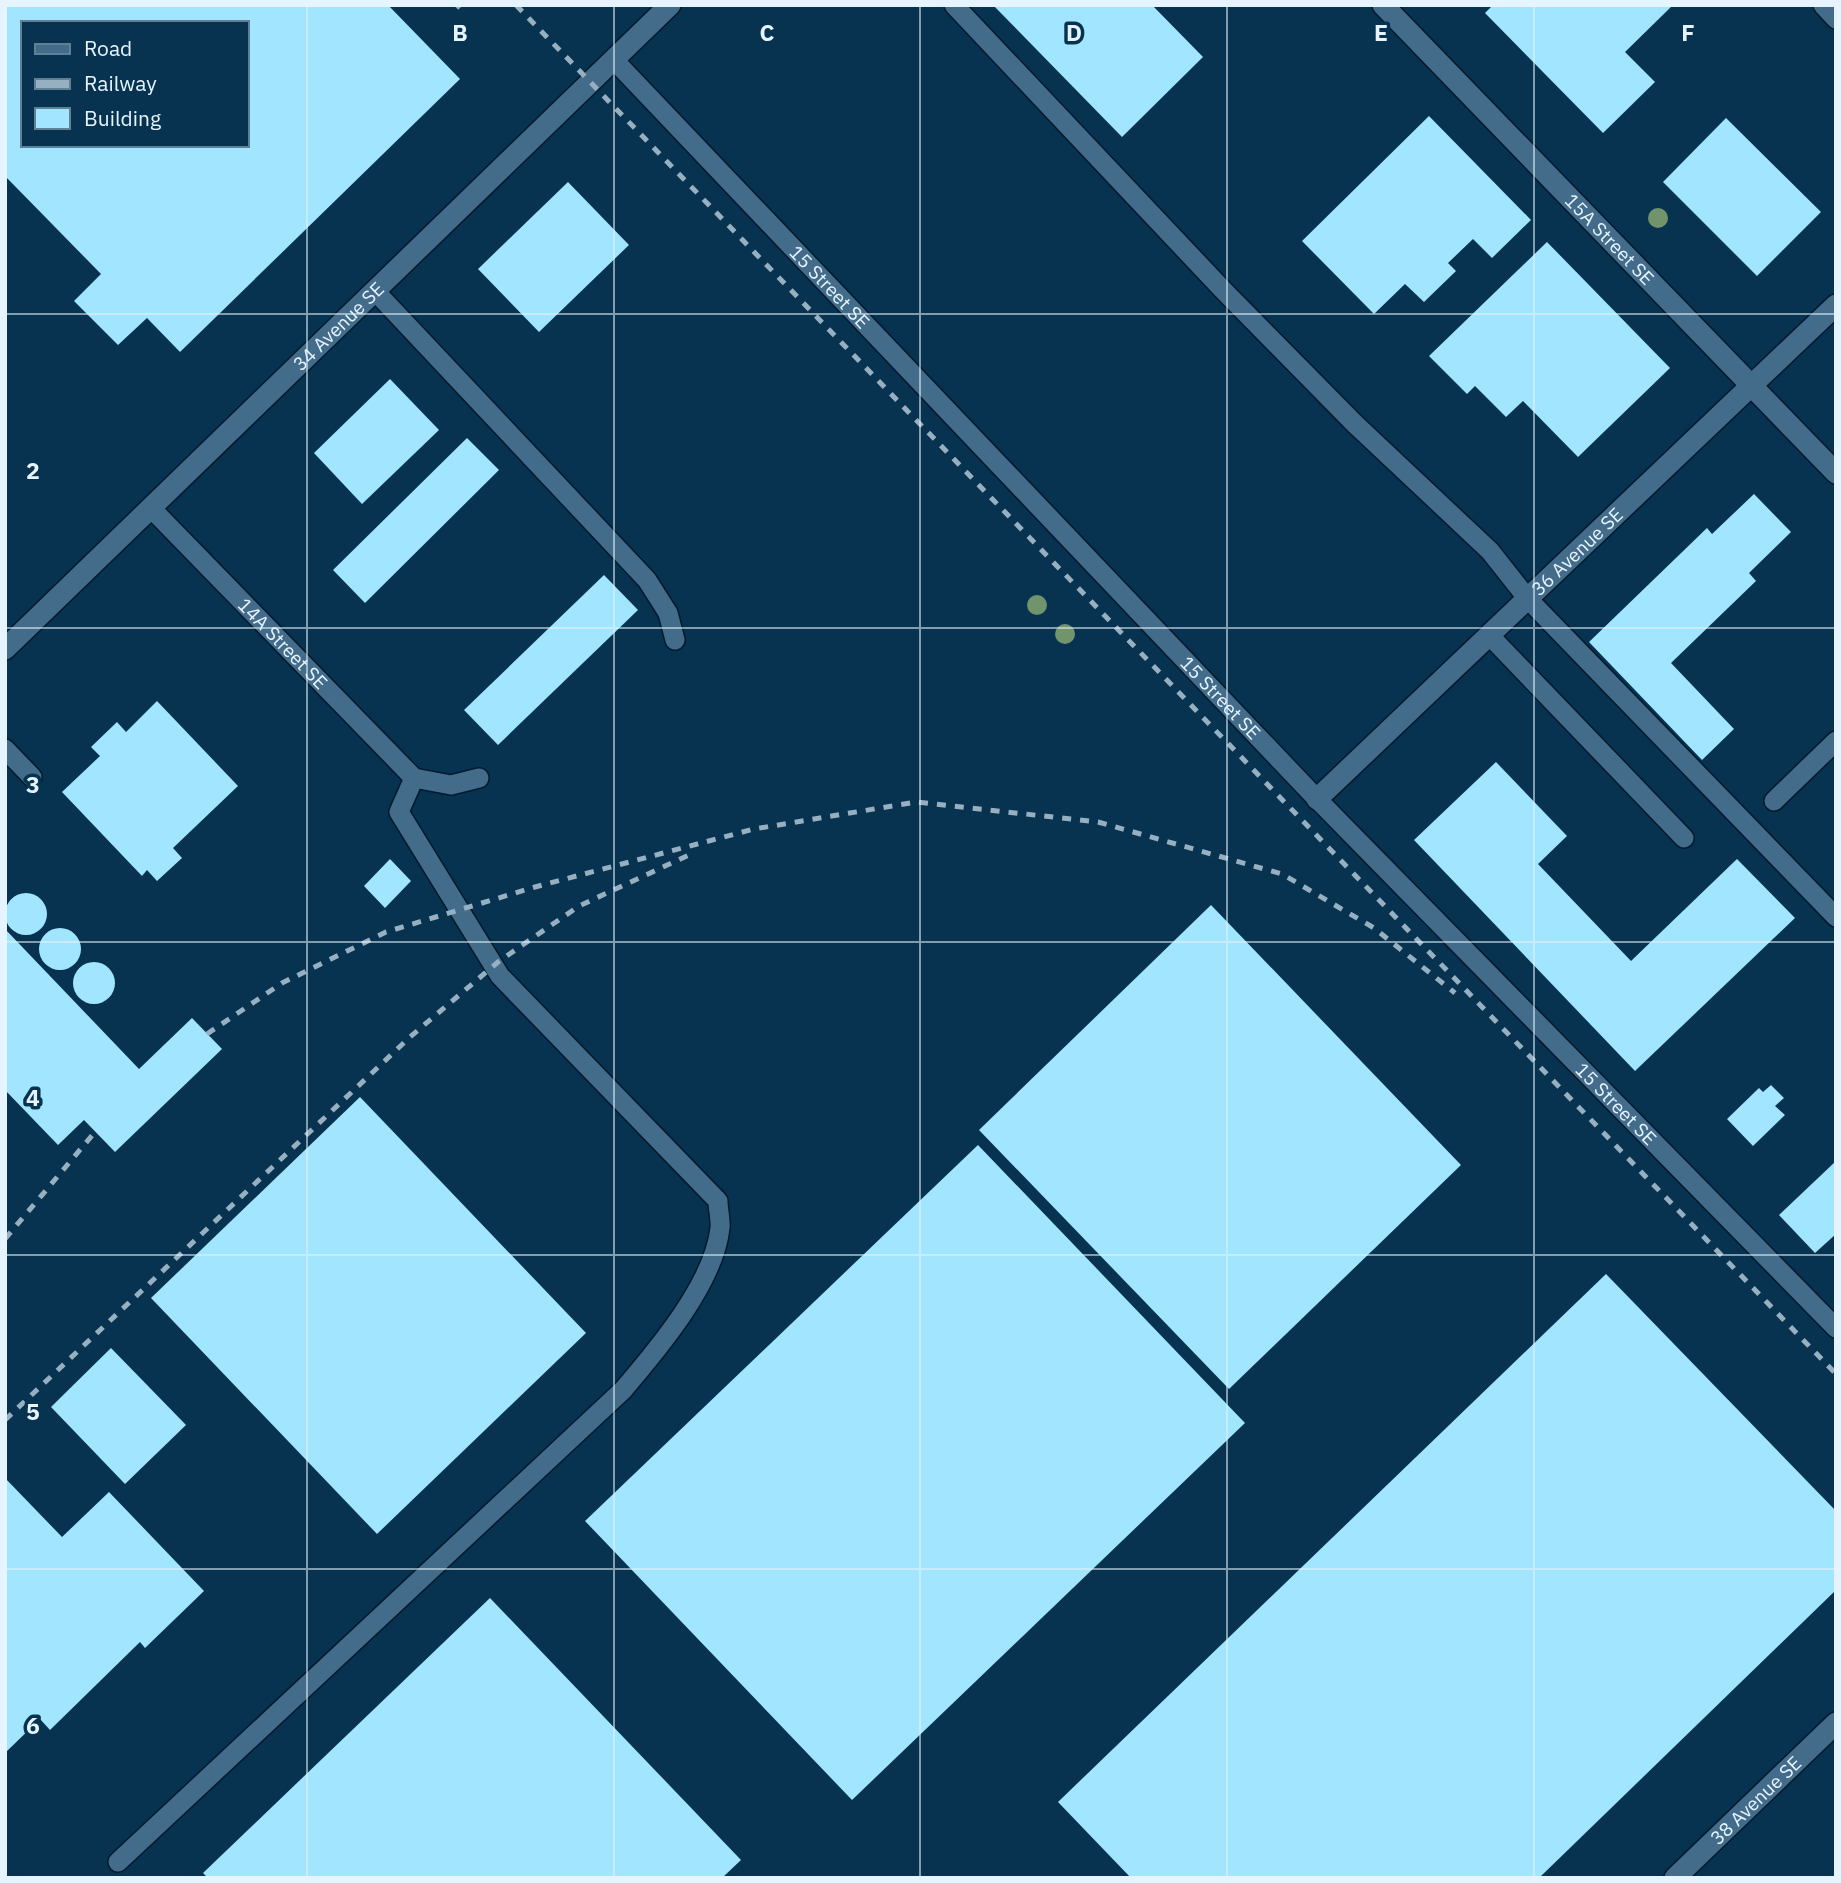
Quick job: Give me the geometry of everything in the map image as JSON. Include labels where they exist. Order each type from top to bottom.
[{"type":"street","name":"34 Avenue SE","points":[[5,649],[670,5]]},
{"type":"street","name":"15A Street SE","points":[[1382,5],[1836,473]]},
{"type":"street","name":"36 Avenue SE","points":[[1317,799],[1836,305]]},
{"type":"street","name":"38 Avenue SE","points":[[1675,1878],[1836,1723]]},
{"type":"lane","points":[[954,5],[1224,291],[1355,424],[1490,551],[1528,598],[1836,917]]},
{"type":"lane","points":[[1823,5],[1836,19]]},
{"type":"lane","name":"15 Street SE","points":[[614,60],[1317,799],[1836,1328]]},
{"type":"lane","points":[[375,291],[647,580],[668,613],[675,640]]},
{"type":"lane","name":"14A Street SE","points":[[151,508],[414,778]]},
{"type":"lane","points":[[1489,635],[1684,838]]},
{"type":"lane","points":[[1774,801],[1836,741]]},
{"type":"lane","points":[[5,749],[32,777]]},
{"type":"lane","points":[[118,1862],[623,1390],[667,1338],[708,1272],[720,1228],[718,1201],[500,976],[399,812],[414,778],[451,785],[479,778]]},
{"type":"building","points":[[5,5],[388,5],[460,79],[180,352],[147,318],[118,345],[74,301],[101,274],[5,176]]},
{"type":"building","points":[[993,5],[1152,5],[1203,57],[1122,137]]},
{"type":"building","points":[[1493,5],[1673,5],[1625,52],[1655,82],[1603,133],[1485,13]]},
{"type":"building","points":[[1429,116],[1531,220],[1492,258],[1473,239],[1448,263],[1456,271],[1424,302],[1405,284],[1374,314],[1302,241]]},
{"type":"building","points":[[1726,118],[1821,212],[1757,276],[1663,182]]},
{"type":"building","points":[[568,182],[629,245],[539,332],[478,269]]},
{"type":"building","points":[[1547,242],[1670,368],[1578,457],[1523,401],[1506,417],[1475,386],[1467,394],[1429,356]]},
{"type":"building","points":[[390,379],[439,430],[362,504],[314,453]]},
{"type":"building","points":[[467,438],[499,470],[365,603],[333,570]]},
{"type":"building","points":[[1754,494],[1791,532],[1749,573],[1756,581],[1671,663],[1734,729],[1702,760],[1589,642],[1707,528],[1712,534]]},
{"type":"building","points":[[604,575],[638,610],[498,745],[464,710]]},
{"type":"building","points":[[157,701],[238,786],[173,848],[182,858],[157,881],[147,870],[142,876],[62,792],[100,756],[91,747],[117,722],[126,732]]},
{"type":"building","points":[[1496,762],[1567,836],[1538,864],[1631,961],[1737,859],[1795,918],[1635,1071],[1414,840]]},
{"type":"building","points":[[390,859],[411,881],[385,908],[364,886]]},
{"type":"building","points":[[26,893],[41,899],[47,914],[41,929],[26,935],[11,929],[5,914],[11,899]]},
{"type":"building","points":[[1211,905],[1461,1165],[1229,1389],[979,1130]]},
{"type":"building","points":[[60,928],[75,934],[81,949],[75,964],[60,970],[45,964],[39,949],[45,934]]},
{"type":"building","points":[[5,929],[139,1069],[192,1018],[222,1049],[115,1152],[84,1120],[58,1145],[5,1090]]},
{"type":"building","points":[[94,962],[109,968],[115,983],[109,998],[94,1004],[79,998],[73,983],[79,968]]},
{"type":"building","points":[[1771,1085],[1784,1098],[1775,1106],[1785,1115],[1753,1146],[1727,1119],[1759,1088],[1763,1092]]},
{"type":"building","points":[[360,1097],[586,1333],[377,1534],[151,1298]]},
{"type":"building","points":[[978,1145],[1245,1423],[852,1800],[585,1521]]},
{"type":"building","points":[[1836,1161],[1836,1234],[1815,1253],[1779,1215]]},
{"type":"building","points":[[1606,1274],[1836,1511],[1836,1590],[1539,1878],[1131,1878],[1058,1802]]},
{"type":"building","points":[[111,1348],[186,1425],[125,1484],[51,1407]]},
{"type":"building","points":[[5,1478],[62,1537],[109,1492],[204,1591],[145,1648],[140,1642],[50,1730],[40,1719],[5,1753]]},
{"type":"building","points":[[490,1598],[741,1860],[722,1878],[208,1878],[203,1873]]},
{"type":"railway","points":[[457,5],[460,8]]},
{"type":"railway","points":[[516,5],[1836,1374]]},
{"type":"railway","points":[[207,1034],[282,983],[386,932],[535,887],[754,829],[916,802],[1098,822],[1282,874],[1374,928],[1455,993]]},
{"type":"railway","points":[[5,1420],[410,1037],[498,962],[579,906],[689,855]]},
{"type":"railway","points":[[5,1239],[95,1132]]}]
